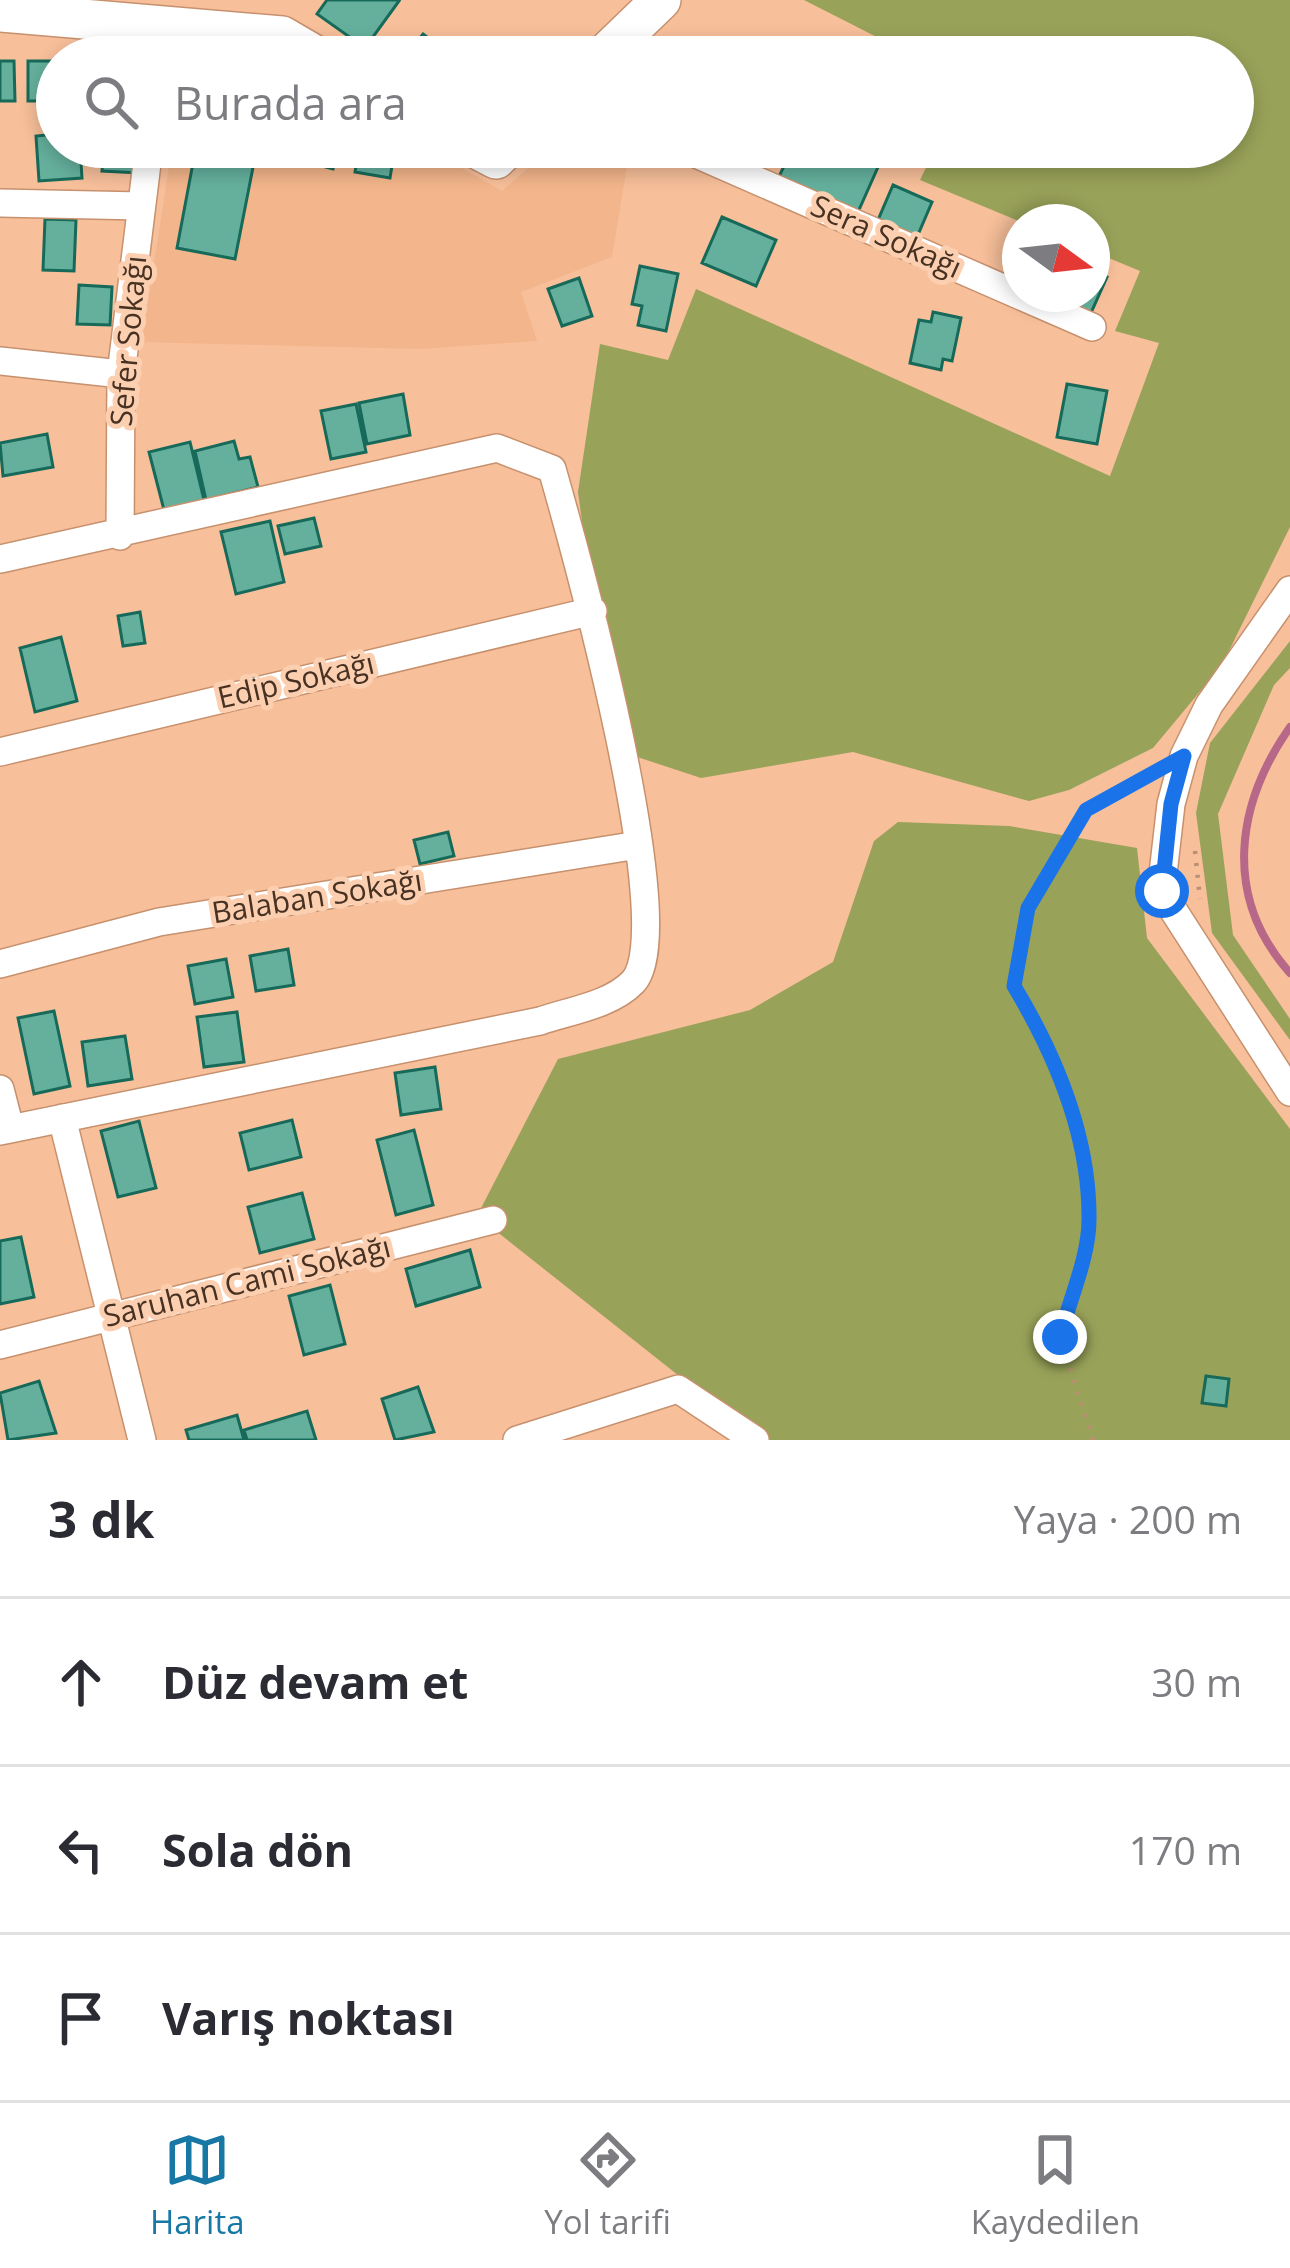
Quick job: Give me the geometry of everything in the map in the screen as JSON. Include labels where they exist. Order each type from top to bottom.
[{"type":"street","points":[[624,36],[661,0]]},
{"type":"street","points":[[5,8],[282,36]]},
{"type":"street","name":"Sefer Sokağı","points":[[120,536],[121,374],[146,168]]},
{"type":"street","name":"Sera Sokağı","points":[[728,168],[1092,327]]},
{"type":"street","points":[[0,203],[141,206]]},
{"type":"street","points":[[0,362],[121,374]]},
{"type":"street","points":[[0,559],[120,536],[497,448],[552,469],[593,611],[638,845],[648,953],[634,982],[604,1000],[446,1042],[5,1130],[0,1089]]},
{"type":"street","points":[[1290,590],[1209,705],[1184,756],[1171,804],[1162,891],[1290,1093]]},
{"type":"street","name":"Edip Sokağı","points":[[0,752],[593,611]]},
{"type":"street","name":"Balaban Sokağı","points":[[0,964],[159,922],[638,845]]},
{"type":"street","points":[[62,1118],[142,1440]]},
{"type":"street","name":"Saruhan Cami Sokağı","points":[[0,1345],[494,1220]]},
{"type":"street","points":[[532,1438],[678,1389],[754,1440]]},
{"type":"path","points":[[1093,1440],[1060,1337],[1090,1222],[1073,1110],[1045,1036],[1014,986],[1028,908],[1086,810],[1184,756]]},
{"type":"path","points":[[1186,880],[1197,903],[1194,838]]},
{"type":"shaded area","points":[[169,168],[462,168],[502,191],[528,168],[627,168],[612,257],[521,292],[537,341],[419,349],[142,342]]},
{"type":"green space","points":[[804,0],[1290,0],[1290,527],[1222,665],[1153,748],[1069,790],[1029,801],[853,752],[701,778],[613,749],[578,492],[600,344],[668,360],[696,289],[1110,476],[1159,343],[1115,331],[1140,271],[1110,258],[1110,204],[1002,204],[1002,214],[920,180],[926,168],[1254,168],[1254,36],[875,36]]},
{"type":"green space","points":[[1290,641],[1290,668],[1274,685],[1218,814],[1233,935],[1290,1019],[1290,1040],[1212,933],[1196,813],[1210,743]]},
{"type":"green space","points":[[898,822],[1009,826],[1137,848],[1147,938],[1290,1129],[1290,1440],[760,1440],[477,1216],[558,1059],[750,1010],[833,962],[874,841]]},
{"type":"building","points":[[327,0],[399,1],[374,36],[348,36],[317,14]]},
{"type":"building","points":[[0,61],[14,61],[15,101],[0,101]]},
{"type":"building","points":[[28,61],[36,61],[36,101],[28,101]]},
{"type":"building","points":[[38,168],[81,168],[82,178],[39,181]]},
{"type":"building","points":[[102,168],[139,168],[139,173]]},
{"type":"building","points":[[192,168],[253,168],[235,259],[177,248]]},
{"type":"building","points":[[356,168],[392,168],[390,178],[355,172]]},
{"type":"building","points":[[783,168],[878,168],[854,221],[775,185]]},
{"type":"building","points":[[893,185],[932,202],[914,244],[875,227]]},
{"type":"building","points":[[722,217],[776,240],[756,286],[702,263]]},
{"type":"building","points":[[45,219],[76,220],[74,271],[43,270]]},
{"type":"building","points":[[640,266],[678,274],[666,331],[638,325],[642,306],[632,304]]},
{"type":"building","points":[[579,278],[592,316],[562,326],[548,289]]},
{"type":"building","points":[[79,285],[112,287],[110,325],[77,324]]},
{"type":"building","points":[[933,312],[961,318],[952,361],[943,359],[941,370],[910,363],[919,320],[931,322]]},
{"type":"building","points":[[1067,384],[1107,391],[1097,444],[1057,437]]},
{"type":"building","points":[[403,394],[410,435],[367,444],[359,403]]},
{"type":"building","points":[[356,404],[366,452],[331,459],[321,411]]},
{"type":"building","points":[[47,434],[53,467],[3,476],[0,443]]},
{"type":"building","points":[[234,441],[239,459],[250,457],[258,487],[206,500],[195,451]]},
{"type":"building","points":[[190,442],[204,500],[164,510],[149,452]]},
{"type":"building","points":[[314,518],[321,546],[285,554],[278,526]]},
{"type":"building","points":[[270,521],[284,582],[236,594],[221,532]]},
{"type":"building","points":[[140,612],[145,643],[123,646],[118,616]]},
{"type":"building","points":[[61,637],[77,701],[35,712],[20,648]]},
{"type":"building","points":[[448,832],[454,856],[420,864],[414,840]]},
{"type":"building","points":[[288,949],[294,985],[256,991],[250,956]]},
{"type":"building","points":[[226,959],[233,997],[195,1004],[188,966]]},
{"type":"building","points":[[54,1011],[70,1086],[34,1094],[18,1018]]},
{"type":"building","points":[[237,1012],[244,1062],[204,1067],[197,1017]]},
{"type":"building","points":[[125,1036],[132,1079],[88,1086],[82,1042]]},
{"type":"building","points":[[435,1067],[441,1109],[401,1115],[395,1073]]},
{"type":"building","points":[[292,1120],[301,1157],[249,1170],[240,1133]]},
{"type":"building","points":[[139,1121],[156,1188],[118,1197],[101,1131]]},
{"type":"building","points":[[414,1130],[433,1205],[396,1215],[377,1140]]},
{"type":"building","points":[[302,1193],[314,1239],[260,1253],[248,1207]]},
{"type":"building","points":[[21,1237],[34,1297],[0,1304],[0,1241]]},
{"type":"building","points":[[470,1250],[480,1287],[416,1306],[406,1269]]},
{"type":"building","points":[[330,1285],[345,1344],[304,1355],[289,1296]]},
{"type":"building","points":[[1206,1376],[1229,1379],[1226,1406],[1202,1403]]},
{"type":"building","points":[[39,1381],[56,1433],[8,1440],[0,1393]]},
{"type":"building","points":[[418,1387],[434,1432],[395,1440],[382,1399]]},
{"type":"building","points":[[307,1411],[316,1440],[247,1440],[244,1430]]},
{"type":"building","points":[[237,1415],[244,1440],[189,1440],[186,1430]]},
{"type":"waterway","points":[[1290,727],[1258,787],[1244,850],[1254,913],[1268,944],[1290,973]]},
{"type":"route","points":[[1060,1337],[1090,1222],[1073,1110],[1045,1036],[1014,986],[1028,908],[1086,810],[1184,756],[1171,804],[1162,891]]}]
